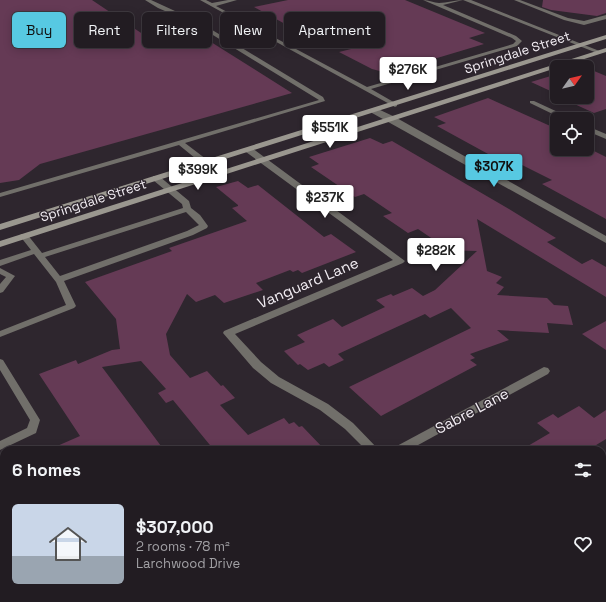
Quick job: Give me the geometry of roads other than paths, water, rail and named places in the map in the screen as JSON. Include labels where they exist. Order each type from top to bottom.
[{"type":"main road","name":"Springdale Street","points":[[0,227],[395,105],[606,37]]},
{"type":"main road","name":"Springdale Street","points":[[0,244],[603,51]]},
{"type":"street","points":[[466,0],[580,45],[603,51]]},
{"type":"street","points":[[532,102],[553,112]]},
{"type":"street","points":[[375,111],[392,119],[606,240]]},
{"type":"street","points":[[594,131],[606,136]]},
{"type":"street","points":[[248,150],[262,160]]},
{"type":"street","name":"Vanguard Lane","points":[[262,160],[400,261],[228,333],[257,365],[275,380],[324,407],[349,426],[369,446]]},
{"type":"street","name":"Sabre Lane","points":[[406,446],[544,372]]},
{"type":"lane","points":[[0,195],[322,101],[321,98],[295,81],[197,23],[181,14],[158,7],[147,0]]},
{"type":"lane","points":[[202,0],[395,105]]},
{"type":"lane","points":[[211,5],[235,0]]},
{"type":"lane","points":[[366,89],[515,44],[519,41],[514,37],[425,0]]},
{"type":"lane","points":[[438,6],[461,0]]},
{"type":"lane","points":[[516,0],[566,19],[584,23],[606,17]]},
{"type":"lane","points":[[180,142],[220,174]]},
{"type":"lane","points":[[58,280],[190,233],[204,226],[197,217],[187,209],[186,203],[156,178]]},
{"type":"lane","points":[[0,263],[38,254],[187,209]]},
{"type":"lane","points":[[0,334],[71,306],[58,280],[24,236]]},
{"type":"lane","points":[[0,272],[11,276],[0,290]]},
{"type":"lane","points":[[0,362],[35,420],[32,430],[0,446]]}]
